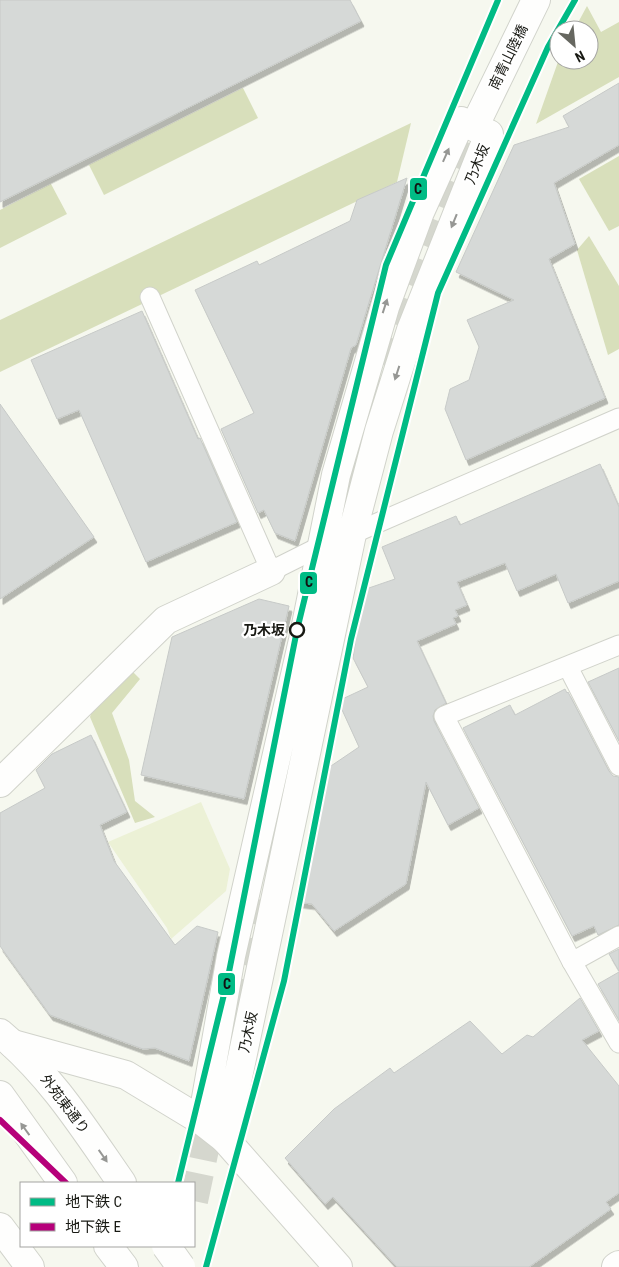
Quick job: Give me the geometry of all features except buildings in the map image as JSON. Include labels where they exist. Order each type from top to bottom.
[{"type":"street","name":"南青山陸橋","points":[[480,115],[536,0]]},
{"type":"street","name":"乃木坂","points":[[202,1121],[231,956],[303,640],[336,475],[385,307],[420,212],[461,121],[489,134],[411,330],[379,431],[352,534],[226,1139]]},
{"type":"street","points":[[0,783],[166,620],[271,571]]},
{"type":"street","points":[[7,1039],[126,1075],[202,1121],[226,1139],[338,1267]]},
{"type":"street","name":"外苑東通り","points":[[7,1039],[49,1081],[66,1102],[121,1182]]},
{"type":"street","points":[[0,1095],[62,1182]]},
{"type":"street","points":[[0,1227],[30,1267]]},
{"type":"street","points":[[109,1247],[124,1267]]},
{"type":"street","points":[[167,1247],[180,1267]]},
{"type":"street","points":[[180,1267],[184,1247]]},
{"type":"lane","points":[[150,297],[271,571],[321,546],[619,418]]},
{"type":"lane","points":[[619,645],[444,716],[572,962],[619,1043]]},
{"type":"lane","points":[[568,667],[619,766]]},
{"type":"lane","points":[[572,962],[619,936]]},
{"type":"green space","points":[[587,6],[595,20],[579,20]]},
{"type":"green space","points":[[619,22],[619,77],[536,124],[555,70],[599,70],[599,28],[601,32]]},
{"type":"green space","points":[[243,88],[258,118],[104,195],[89,165]]},
{"type":"green space","points":[[411,123],[397,182],[0,372],[0,320]]},
{"type":"green space","points":[[619,156],[619,226],[609,231],[579,179]]},
{"type":"green space","points":[[51,184],[67,214],[0,248],[0,210]]},
{"type":"green space","points":[[589,236],[619,286],[619,349],[608,355],[577,250]]},
{"type":"green space","points":[[130,669],[140,679],[112,713],[129,760],[135,801],[155,817],[135,823],[90,717],[96,699]]},
{"type":"green space","points":[[201,802],[230,869],[226,891],[171,939],[167,928],[108,842]]},
{"type":"tunnel","points":[[340,527],[366,424],[388,348],[427,245],[480,115]]},
{"type":"tunnel","points":[[235,1006],[258,899]]},
{"type":"tunnel","points":[[195,1196],[214,1107]]},
{"type":"metro line","name":"C","points":[[178,1182],[227,982],[297,630],[386,265],[498,0]]},
{"type":"metro line","name":"C","points":[[206,1267],[284,981],[351,639],[438,293],[548,47],[575,0]]},
{"type":"metro line","name":"E","points":[[0,1120],[65,1182]]},
{"type":"place","name":"乃木坂","points":[[297,630]]}]
